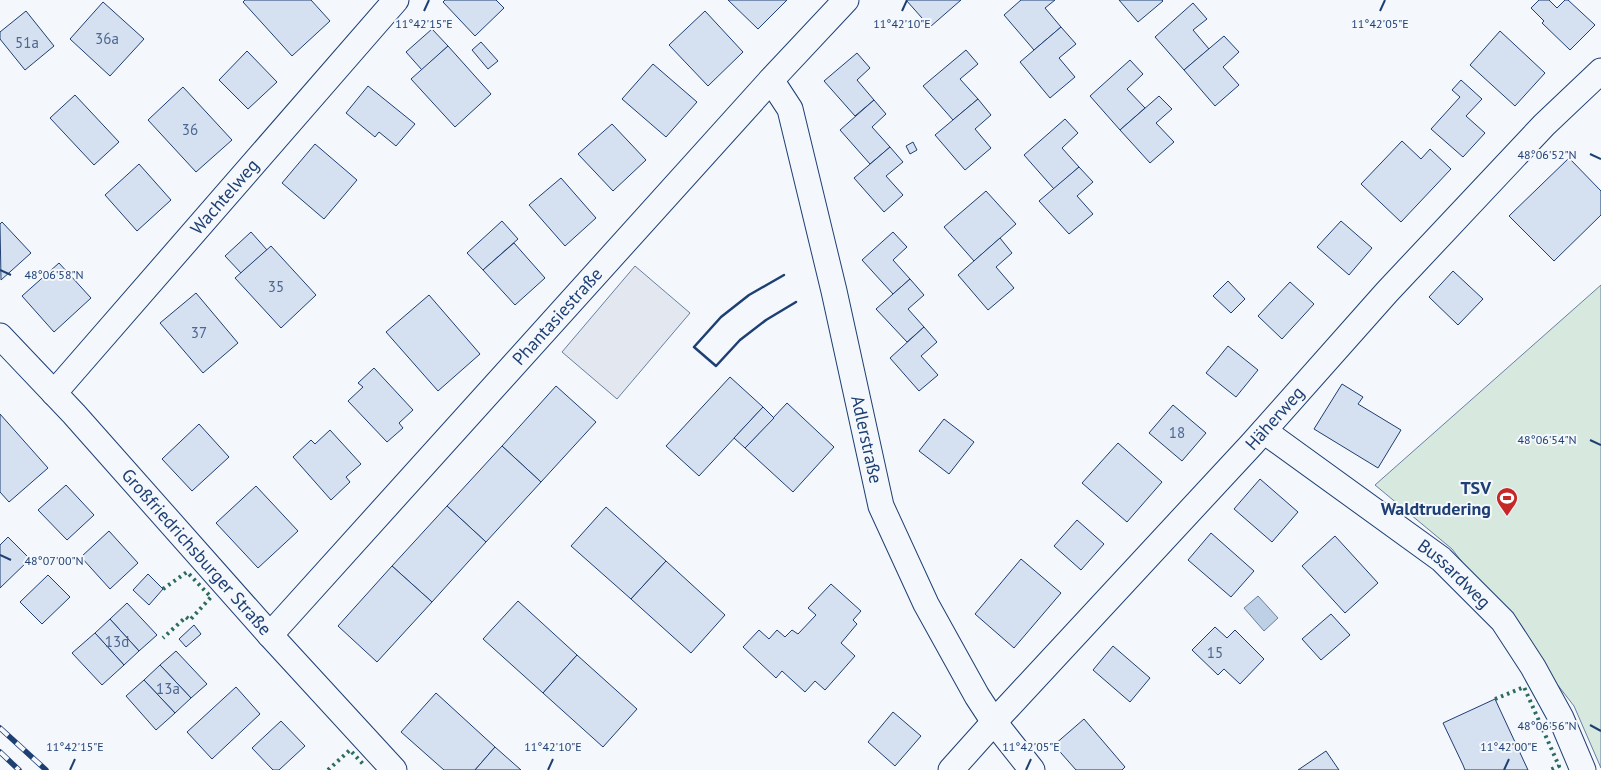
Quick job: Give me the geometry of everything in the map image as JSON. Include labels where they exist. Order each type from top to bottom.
[{"type":"street","name":"Wachtelweg","points":[[54,393],[396,0]]},
{"type":"street","name":"Phantasiestraße","points":[[270,635],[771,80],[846,0]]},
{"type":"street","name":"Häherweg","points":[[951,770],[1264,431],[1387,292],[1544,125],[1601,71]]},
{"type":"street","name":"Adlerstraße","points":[[771,80],[790,109],[834,291],[881,506],[926,604],[977,696],[994,722],[1032,770]]},
{"type":"street","name":"Großfriedrichsburger Straße","points":[[0,336],[74,414],[270,635],[394,770]]},
{"type":"street","name":"Bussardweg","points":[[1264,431],[1441,559],[1503,621],[1533,667],[1561,718],[1583,770]]},
{"type":"shaded area","points":[[635,266],[690,313],[617,399],[562,352]]},
{"type":"shaded area","name":"TSV Waldtrudering","points":[[1601,285],[1601,768],[1574,706],[1452,549],[1375,485]]},
{"type":"water","points":[[1258,596],[1278,618],[1264,631],[1244,608]]},
{"type":"building","points":[[245,0],[311,0],[330,21],[292,56],[243,2]]},
{"type":"building","points":[[445,0],[496,0],[504,8],[475,36],[443,2]]},
{"type":"building","points":[[728,0],[787,0],[758,29]]},
{"type":"building","points":[[906,0],[961,0],[930,27]]},
{"type":"building","points":[[1021,0],[1055,0],[1045,8],[1061,27],[1034,50],[1004,15]]},
{"type":"building","points":[[1119,0],[1162,0],[1163,1],[1138,22]]},
{"type":"building","points":[[1539,0],[1549,0],[1557,8],[1565,0],[1568,0],[1595,25],[1570,50],[1542,23],[1544,21],[1531,8]]},
{"type":"building","points":[[103,2],[144,39],[110,76],[70,39]]},
{"type":"building","points":[[1193,3],[1207,19],[1193,30],[1209,49],[1184,70],[1155,37]]},
{"type":"building","points":[[26,11],[54,46],[25,70],[0,39],[0,32]]},
{"type":"building","points":[[705,11],[743,52],[708,86],[669,45]]},
{"type":"building","points":[[1061,27],[1076,44],[1059,58],[1075,77],[1050,98],[1020,62]]},
{"type":"building","points":[[432,29],[448,46],[422,70],[406,52]]},
{"type":"building","points":[[1500,31],[1545,73],[1515,106],[1470,65]]},
{"type":"building","points":[[1224,36],[1239,52],[1223,67],[1239,85],[1215,106],[1184,70]]},
{"type":"building","points":[[481,42],[498,61],[488,69],[472,50]]},
{"type":"building","points":[[448,46],[491,94],[455,127],[411,79]]},
{"type":"building","points":[[966,50],[978,64],[960,79],[978,99],[953,120],[923,86]]},
{"type":"building","points":[[247,51],[277,82],[248,109],[219,80]]},
{"type":"building","points":[[857,53],[870,68],[857,80],[874,100],[855,116],[824,81]]},
{"type":"building","points":[[1130,60],[1143,74],[1127,89],[1145,108],[1120,130],[1090,96]]},
{"type":"building","points":[[653,64],[697,102],[666,137],[622,99]]},
{"type":"building","points":[[1461,80],[1482,99],[1466,116],[1485,133],[1463,157],[1431,129],[1460,97],[1452,90]]},
{"type":"building","points":[[368,86],[415,124],[396,146],[379,132],[375,137],[346,113]]},
{"type":"building","points":[[183,87],[232,140],[196,172],[148,120]]},
{"type":"building","points":[[75,95],[119,142],[94,165],[50,118]]},
{"type":"building","points":[[1159,96],[1172,109],[1156,123],[1174,142],[1150,163],[1120,130]]},
{"type":"building","points":[[978,99],[991,115],[975,129],[991,148],[965,170],[935,135]]},
{"type":"building","points":[[874,100],[886,114],[872,127],[890,147],[870,164],[840,130]]},
{"type":"building","points":[[1065,119],[1078,133],[1062,148],[1079,167],[1054,189],[1024,155]]},
{"type":"building","points":[[612,124],[646,160],[613,191],[578,154]]},
{"type":"building","points":[[1402,141],[1421,159],[1430,149],[1451,169],[1401,222],[1361,184]]},
{"type":"building","points":[[913,142],[917,150],[910,154],[906,146]]},
{"type":"building","points":[[315,144],[357,180],[324,219],[282,183]]},
{"type":"building","points":[[890,147],[903,162],[886,176],[903,195],[884,212],[854,178]]},
{"type":"building","points":[[1569,158],[1601,191],[1601,215],[1554,261],[1509,216]]},
{"type":"building","points":[[139,164],[171,200],[137,231],[105,195]]},
{"type":"building","points":[[1079,167],[1093,182],[1077,196],[1093,214],[1069,234],[1039,201]]},
{"type":"building","points":[[561,178],[596,218],[565,246],[529,205]]},
{"type":"building","points":[[986,191],[1016,224],[974,261],[944,227]]},
{"type":"building","points":[[502,221],[518,239],[483,270],[467,253]]},
{"type":"building","points":[[1341,221],[1372,248],[1349,275],[1317,247]]},
{"type":"building","points":[[2,222],[31,253],[1,280],[0,224]]},
{"type":"building","points":[[251,232],[267,250],[241,273],[225,256]]},
{"type":"building","points":[[893,232],[907,247],[893,260],[910,279],[893,294],[862,260]]},
{"type":"building","points":[[1000,238],[1012,253],[996,267],[1014,288],[988,310],[958,275]]},
{"type":"building","points":[[514,243],[545,278],[515,305],[483,270]]},
{"type":"building","points":[[271,246],[316,295],[281,328],[235,278]]},
{"type":"building","points":[[59,263],[91,298],[54,332],[22,296]]},
{"type":"building","points":[[1453,271],[1483,299],[1458,325],[1429,297]]},
{"type":"building","points":[[910,279],[924,295],[908,309],[924,327],[907,342],[876,309]]},
{"type":"building","points":[[1228,281],[1245,299],[1231,313],[1213,296]]},
{"type":"building","points":[[1290,282],[1314,304],[1282,339],[1258,316]]},
{"type":"building","points":[[196,293],[238,343],[203,373],[160,323]]},
{"type":"building","points":[[429,295],[480,354],[438,391],[386,332]]},
{"type":"building","points":[[924,327],[937,342],[921,356],[938,375],[919,391],[890,358]]},
{"type":"building","points":[[1228,346],[1258,370],[1236,397],[1206,373]]},
{"type":"building","points":[[374,368],[413,410],[399,423],[403,428],[387,442],[348,401],[363,387],[358,383]]},
{"type":"building","points":[[730,377],[763,407],[699,476],[666,446]]},
{"type":"building","points":[[1342,384],[1363,397],[1358,404],[1401,430],[1378,468],[1314,429]]},
{"type":"building","points":[[556,386],[596,422],[541,482],[502,446]]},
{"type":"building","points":[[787,403],[834,447],[793,492],[745,448]]},
{"type":"building","points":[[1173,405],[1206,433],[1182,461],[1149,433]]},
{"type":"building","points":[[763,407],[774,418],[745,448],[734,438]]},
{"type":"building","points":[[0,414],[48,468],[9,502],[0,492]]},
{"type":"building","points":[[944,419],[974,442],[949,474],[919,451]]},
{"type":"building","points":[[199,424],[229,457],[192,491],[162,459]]},
{"type":"building","points":[[330,430],[361,464],[346,477],[350,482],[331,500],[293,457],[311,440],[315,444]]},
{"type":"building","points":[[1118,443],[1162,482],[1127,522],[1082,483]]},
{"type":"building","points":[[502,446],[541,482],[486,542],[447,506]]},
{"type":"building","points":[[1260,479],[1298,512],[1272,542],[1234,509]]},
{"type":"building","points":[[66,485],[94,515],[67,540],[38,510]]},
{"type":"building","points":[[256,486],[298,531],[258,568],[216,523]]},
{"type":"building","points":[[447,506],[486,542],[432,602],[392,566]]},
{"type":"building","points":[[606,507],[666,561],[631,599],[571,546]]},
{"type":"building","points":[[1077,520],[1104,544],[1081,570],[1054,546]]},
{"type":"building","points":[[109,531],[138,563],[110,589],[81,557]]},
{"type":"building","points":[[1211,533],[1254,571],[1231,597],[1188,560]]},
{"type":"building","points":[[1335,536],[1378,583],[1345,613],[1302,566]]},
{"type":"building","points":[[8,537],[30,559],[0,588],[0,545]]},
{"type":"building","points":[[1021,559],[1061,593],[1014,648],[975,614]]},
{"type":"building","points":[[666,561],[725,615],[691,653],[631,599]]},
{"type":"building","points":[[392,566],[432,602],[377,662],[338,626]]},
{"type":"building","points":[[148,574],[163,589],[149,605],[133,590]]},
{"type":"building","points":[[48,575],[70,597],[42,624],[20,602]]},
{"type":"building","points":[[831,584],[861,611],[853,620],[857,624],[841,643],[855,656],[825,690],[815,681],[805,692],[782,671],[776,678],[743,647],[759,630],[769,639],[777,630],[785,637],[792,630],[798,634],[816,615],[808,608]]},
{"type":"building","points":[[518,601],[577,655],[543,693],[483,639]]},
{"type":"building","points":[[127,603],[157,635],[139,651],[110,619]]},
{"type":"building","points":[[1331,614],[1350,635],[1321,660],[1302,639]]},
{"type":"building","points":[[110,619],[139,651],[124,665],[95,633]]},
{"type":"building","points":[[194,625],[201,634],[186,647],[179,639]]},
{"type":"building","points":[[1215,627],[1227,638],[1235,630],[1264,659],[1240,684],[1224,669],[1218,675],[1192,650]]},
{"type":"building","points":[[95,633],[124,665],[102,685],[72,653]]},
{"type":"building","points":[[1113,646],[1150,678],[1130,702],[1093,670]]},
{"type":"building","points":[[176,651],[207,684],[191,698],[160,665]]},
{"type":"building","points":[[577,655],[637,709],[603,747],[543,693]]},
{"type":"building","points":[[160,665],[191,698],[175,713],[144,680]]},
{"type":"building","points":[[144,680],[175,713],[156,730],[126,696]]},
{"type":"building","points":[[236,687],[260,714],[212,759],[187,732]]},
{"type":"building","points":[[436,693],[495,747],[475,770],[444,770],[401,732]]},
{"type":"building","points":[[1495,699],[1528,770],[1465,770],[1443,723]]},
{"type":"building","points":[[893,712],[921,736],[895,766],[868,742]]},
{"type":"building","points":[[1084,719],[1125,767],[1122,770],[1076,770],[1054,745]]},
{"type":"building","points":[[281,721],[305,746],[279,770],[273,770],[252,748]]},
{"type":"building","points":[[495,747],[521,770],[475,770]]},
{"type":"building","points":[[1326,751],[1339,770],[1298,770]]},
{"type":"railway","points":[[0,728],[46,770]]},
{"type":"railway","points":[[0,752],[19,770]]},
{"type":"hedge","points":[[163,589],[187,572],[211,597],[190,620],[186,617],[163,638]]},
{"type":"hedge","points":[[1495,699],[1524,687],[1559,766],[1550,770]]},
{"type":"hedge","points":[[328,770],[350,750],[364,765]]},
{"type":"wall","points":[[784,275],[749,295],[721,317],[694,347],[716,366],[740,340],[766,320],[796,302]]},
{"type":"place","name":"TSV Waldtrudering","points":[[1507,517]]}]
